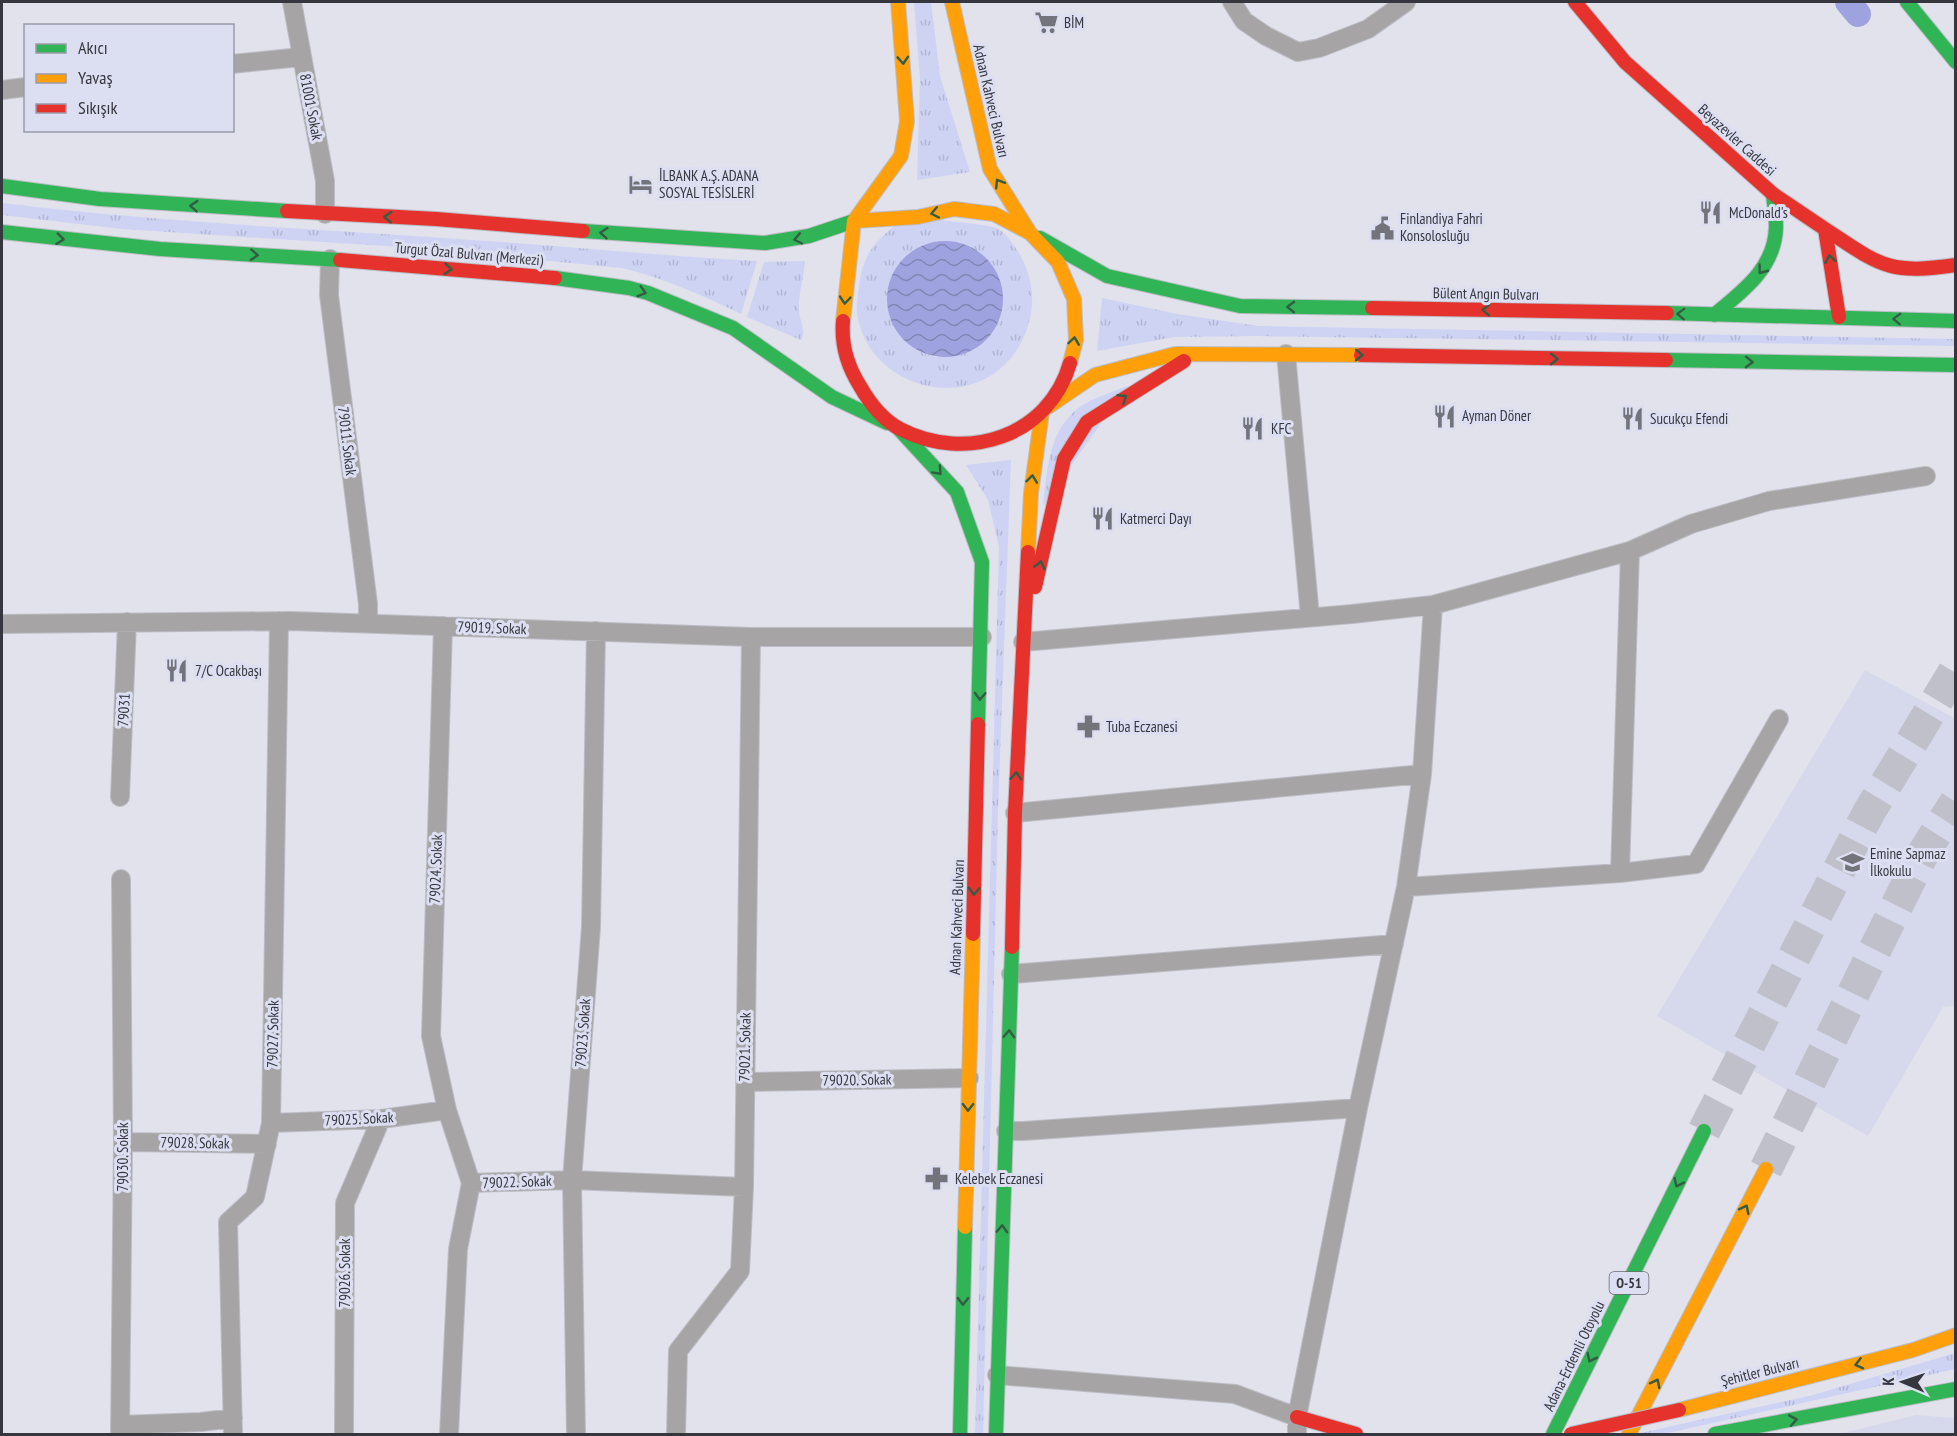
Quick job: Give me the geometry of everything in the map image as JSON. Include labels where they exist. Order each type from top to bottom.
[{"type":"main road","points":[[898,2],[907,121],[901,156],[854,221],[842,335],[851,371],[865,395],[870,403],[898,428]]},
{"type":"main road","name":"Adnan Kahveci Bulvarı","points":[[952,2],[990,169],[1030,233]]},
{"type":"main road","name":"Beyazevler Caddesi","points":[[1575,2],[1624,62],[1773,194],[1874,261],[1894,268],[1933,269],[1956,265]]},
{"type":"main road","points":[[1907,2],[1956,62]]},
{"type":"main road","name":"Turgut Özal Bulvarı (Merkezi)","points":[[2,186],[100,199],[436,219],[644,236],[765,243],[809,236],[854,221],[918,217],[954,209],[994,214],[1030,233]]},
{"type":"main road","points":[[1714,315],[1757,277],[1771,258],[1776,227],[1773,194]]},
{"type":"main road","points":[[1825,229],[1839,317]]},
{"type":"main road","name":"Turgut Özal Bulvarı (Merkezi)","points":[[2,232],[160,249],[330,259],[565,279],[629,288],[648,293],[733,328],[832,397],[932,442],[969,445],[1008,435],[1041,412]]},
{"type":"main road","points":[[996,1434],[1015,813],[1031,493],[1041,412],[1065,379],[1076,340],[1074,300],[1058,262],[1030,233]]},
{"type":"main road","name":"Bülent Angın Bulvarı","points":[[1030,233],[1107,276],[1239,306],[1956,321]]},
{"type":"main road","points":[[1041,412],[1095,375],[1175,354],[1956,365]]},
{"type":"main road","points":[[1023,642],[1064,459],[1087,422],[1195,354]]},
{"type":"main road","name":"Adnan Kahveci Bulvarı","points":[[898,428],[957,492],[982,562],[982,637],[960,1434]]},
{"type":"main road","name":"Adana-Erdemli Otoyolu","points":[[1553,1434],[1704,1131]]},
{"type":"main road","points":[[1629,1434],[1766,1169]]},
{"type":"main road","name":"Şehitler Bulvarı","points":[[1571,1434],[1679,1410],[1912,1350],[1956,1335]]},
{"type":"main road","points":[[1715,1434],[1956,1389]]},
{"type":"main road","points":[[1297,1426],[1356,1434]]},
{"type":"street","name":"81001 Sokak","points":[[292,2],[325,181],[325,213]]},
{"type":"street","points":[[1232,2],[1244,21],[1266,36],[1298,52],[1319,48],[1368,29],[1406,2]]},
{"type":"street","points":[[234,64],[301,57]]},
{"type":"street","points":[[2,90],[24,87]]},
{"type":"street","name":"79011. Sokak","points":[[330,259],[329,295],[368,603],[368,622]]},
{"type":"street","points":[[1286,354],[1310,617]]},
{"type":"street","points":[[1023,642],[1433,605],[1630,551],[1691,524],[1769,501],[1926,476]]},
{"type":"street","points":[[1620,873],[1630,551]]},
{"type":"street","points":[[997,1375],[1235,1394],[1297,1426],[1358,1108],[1406,887],[1422,774],[1433,605]]},
{"type":"street","name":"79027. Sokak","points":[[233,1426],[228,1222],[255,1197],[271,1123],[279,621]]},
{"type":"street","name":"79031","points":[[120,798],[127,622]]},
{"type":"street","name":"79019. Sokak","points":[[2,624],[368,622],[751,637],[982,637]]},
{"type":"street","name":"79024. Sokak","points":[[443,626],[431,1036],[447,1110],[471,1183]]},
{"type":"street","name":"79023. Sokak","points":[[576,1434],[572,1180],[591,927],[596,631]]},
{"type":"street","name":"79021. Sokak","points":[[676,1434],[678,1351],[740,1271],[744,1187],[751,637]]},
{"type":"street","points":[[1406,887],[1620,873],[1696,864],[1779,719]]},
{"type":"street","points":[[1015,813],[1422,774]]},
{"type":"street","name":"79030. Sokak","points":[[120,1430],[123,1142],[121,879]]},
{"type":"street","points":[[1011,974],[1394,944]]},
{"type":"street","name":"79020. Sokak","points":[[745,1082],[969,1078]]},
{"type":"street","points":[[1005,1131],[1358,1108]]},
{"type":"street","name":"79025. Sokak","points":[[271,1123],[381,1119],[447,1110]]},
{"type":"street","name":"79026. Sokak","points":[[344,1434],[345,1203],[381,1119]]},
{"type":"street","name":"79028. Sokak","points":[[123,1142],[267,1144]]},
{"type":"street","name":"79022. Sokak","points":[[449,1434],[458,1250],[471,1183],[572,1180],[744,1187]]},
{"type":"street","points":[[120,1430],[201,1422],[233,1426]]},
{"type":"shaded area","name":"Emine Sapmaz İlkokulu","points":[[1865,670],[1956,719],[1955,1006],[1943,1007],[1868,1136],[1657,1016]]},
{"type":"shaded area","points":[[1916,1415],[1955,1418],[1955,1434],[1839,1434]]},
{"type":"green space","points":[[914,2],[931,2],[940,76],[970,172],[917,180],[920,78]]},
{"type":"green space","points":[[2,203],[178,220],[757,261],[741,314],[683,288],[622,268],[416,248],[122,229],[2,215]]},
{"type":"green space","points":[[909,217],[999,229],[1008,237],[1025,265],[1032,290],[1028,328],[1016,351],[997,371],[975,383],[950,388],[925,385],[901,376],[881,361],[866,340],[857,314],[857,301],[864,264],[868,254],[881,238]],"holes":[[[937,242],[957,244],[979,253],[996,273],[1003,298],[998,324],[988,339],[972,348],[938,357],[927,355],[910,344],[892,321],[888,307],[892,284],[905,262],[917,250]]]},
{"type":"green space","points":[[805,261],[799,305],[803,330],[801,340],[747,317],[764,262]]},
{"type":"green space","points":[[1102,298],[1177,314],[1258,326],[1955,339],[1955,346],[1257,336],[1174,337],[1097,351]]},
{"type":"green space","points":[[1127,386],[1043,506],[1053,445],[1067,419],[1092,400]]},
{"type":"green space","points":[[1011,460],[998,810],[983,1434],[975,1434],[999,547],[988,500],[966,465]]},
{"type":"green space","points":[[1955,1353],[1955,1369],[1663,1434],[1636,1434],[1813,1395]]},
{"type":"water","points":[[945,241],[967,246],[986,258],[998,277],[1003,299],[998,321],[986,340],[967,352],[945,357],[923,352],[904,340],[892,321],[887,299],[892,277],[904,258],[923,246]]},
{"type":"waterway","points":[[1848,2],[1858,14]]},
{"type":"tunnel","points":[[1704,1131],[1869,812],[1956,669]]},
{"type":"tunnel","points":[[1766,1169],[1921,857],[1956,802]]},
{"type":"traffic: fast","points":[[1907,2],[1956,62]]},
{"type":"traffic: fast","points":[[2,186],[100,199],[287,211]]},
{"type":"traffic: fast","points":[[1714,315],[1756,277],[1770,255],[1776,227],[1773,194]]},
{"type":"traffic: fast","points":[[583,231],[765,243],[809,236],[854,221]]},
{"type":"traffic: fast","points":[[2,232],[160,249],[340,260]]},
{"type":"traffic: fast","points":[[1040,238],[1107,276],[1240,306],[1372,308]]},
{"type":"traffic: fast","points":[[555,278],[629,288],[648,293],[733,328],[832,397],[887,423]]},
{"type":"traffic: fast","points":[[1667,313],[1956,321]]},
{"type":"traffic: fast","points":[[1666,360],[1956,365]]},
{"type":"traffic: fast","points":[[898,428],[957,492],[982,562],[978,724]]},
{"type":"traffic: fast","points":[[996,1434],[1012,947]]},
{"type":"traffic: fast","points":[[1553,1434],[1704,1131]]},
{"type":"traffic: fast","points":[[960,1434],[965,1227]]},
{"type":"traffic: fast","points":[[1715,1434],[1956,1389]]},
{"type":"traffic: slow","points":[[843,321],[854,221],[901,156],[907,121],[898,2]]},
{"type":"traffic: slow","points":[[952,2],[990,169],[1030,233]]},
{"type":"traffic: slow","points":[[854,221],[918,217],[954,209],[994,214],[1030,233],[1058,262],[1074,299],[1076,340],[1070,363]]},
{"type":"traffic: slow","points":[[1048,407],[1095,375],[1175,354],[1361,355]]},
{"type":"traffic: slow","points":[[1028,552],[1031,493],[1042,412]]},
{"type":"traffic: slow","points":[[965,1227],[973,934]]},
{"type":"traffic: slow","points":[[1629,1434],[1766,1169]]},
{"type":"traffic: slow","points":[[1679,1410],[1913,1350],[1956,1335]]},
{"type":"traffic: jam","points":[[1575,2],[1625,62],[1773,194],[1825,229],[1839,317]]},
{"type":"traffic: jam","points":[[287,211],[436,219],[583,231]]},
{"type":"traffic: jam","points":[[1825,229],[1872,259],[1885,264],[1914,269],[1956,265]]},
{"type":"traffic: jam","points":[[340,260],[555,278]]},
{"type":"traffic: jam","points":[[1372,308],[1667,313]]},
{"type":"traffic: jam","points":[[843,321],[844,347],[849,363],[868,398],[882,416],[894,425],[925,439],[951,443],[977,443],[1002,436],[1024,425],[1044,409],[1059,388],[1070,363]]},
{"type":"traffic: jam","points":[[1361,355],[1666,360]]},
{"type":"traffic: jam","points":[[1035,587],[1064,459],[1087,422],[1184,361]]},
{"type":"traffic: jam","points":[[1012,947],[1015,813],[1028,552]]},
{"type":"traffic: jam","points":[[973,934],[978,724]]},
{"type":"traffic: jam","points":[[1571,1434],[1679,1410]]},
{"type":"traffic: jam","points":[[1297,1417],[1356,1434]]},
{"type":"place","name":"BİM","points":[[1046,23]]},
{"type":"place","name":"İLBANK A.Ş. ADANA SOSYAL TESİSLERİ","points":[[641,185]]},
{"type":"place","name":"McDonald's","points":[[1711,213]]},
{"type":"place","name":"Finlandiya Fahri Konsolosluğu","points":[[1382,228]]},
{"type":"place","name":"Ayman Döner","points":[[1444,416]]},
{"type":"place","name":"Sucukçu Efendi","points":[[1632,419]]},
{"type":"place","name":"KFC","points":[[1253,429]]},
{"type":"place","name":"Katmerci Dayı","points":[[1102,519]]},
{"type":"place","name":"7/C Ocakbaşı","points":[[177,671]]},
{"type":"place","name":"Tuba Eczanesi","points":[[1088,727]]},
{"type":"place","name":"Emine Sapmaz İlkokulu","points":[[1852,863]]},
{"type":"place","name":"Kelebek Eczanesi","points":[[937,1179]]}]
